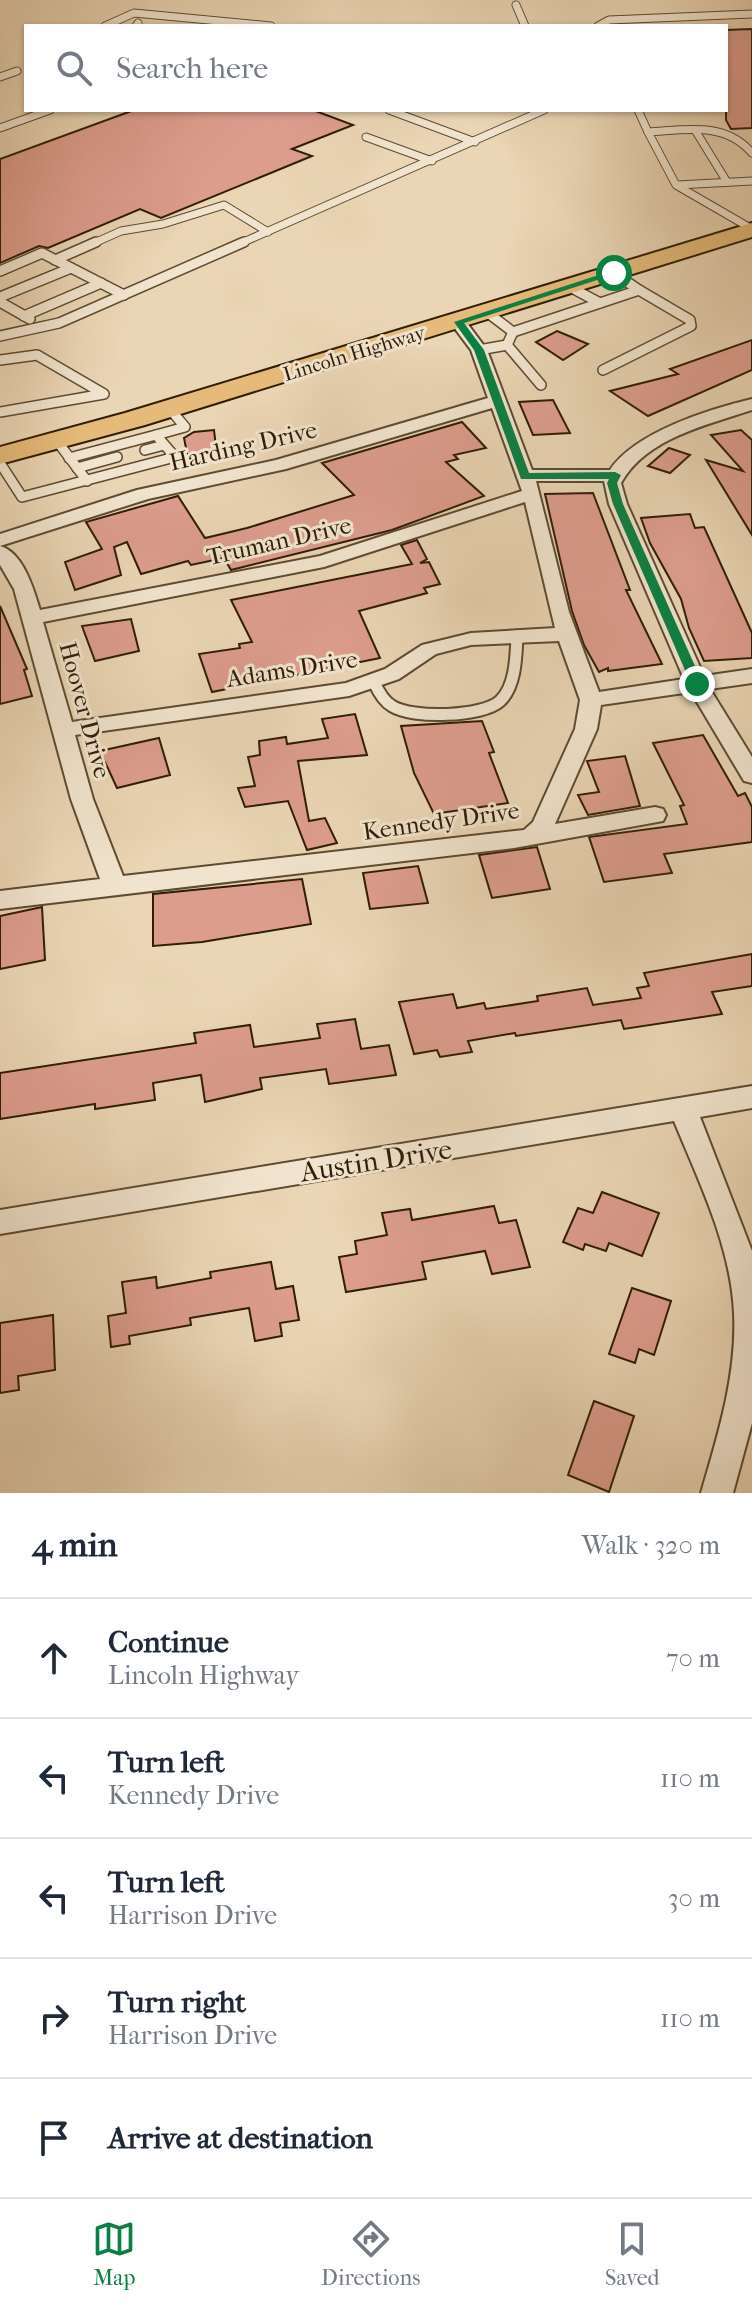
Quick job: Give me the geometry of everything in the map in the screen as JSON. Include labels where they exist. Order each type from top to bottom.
[{"type":"main road","name":"Lincoln Highway","points":[[0,456],[63,450],[170,409],[752,230]]},
{"type":"street","points":[[458,322],[479,350],[528,485],[566,634],[591,700],[752,676]]},
{"type":"street","name":"Harding Drive","points":[[0,540],[130,498],[280,465],[497,401]]},
{"type":"street","points":[[752,404],[670,434],[642,450],[615,475],[612,483],[618,504],[697,684],[752,776]]},
{"type":"street","name":"Truman Drive","points":[[32,618],[324,561],[528,485],[615,475]]},
{"type":"street","name":"Hoover Drive","points":[[0,552],[19,578],[65,730],[82,799],[114,885]]},
{"type":"street","name":"Adams Drive","points":[[65,730],[146,716],[319,694],[374,682],[441,645],[471,639],[566,634]]},
{"type":"street","name":"Kennedy Drive","points":[[0,900],[531,836],[542,827],[567,776],[586,729],[591,700]]},
{"type":"street","points":[[531,836],[655,815]]},
{"type":"street","name":"Austin Drive","points":[[0,1222],[752,1097]]},
{"type":"street","points":[[683,1109],[737,1247],[750,1315],[747,1364],[730,1448],[717,1493]]},
{"type":"lane","points":[[516,5],[524,24]]},
{"type":"lane","points":[[109,24],[134,13],[250,24]]},
{"type":"lane","points":[[602,24],[609,20],[752,14]]},
{"type":"lane","points":[[0,77],[17,71]]},
{"type":"lane","points":[[0,128],[44,112]]},
{"type":"lane","points":[[394,112],[475,142]]},
{"type":"lane","points":[[0,336],[59,323],[540,112]]},
{"type":"lane","points":[[639,112],[676,185],[752,230]]},
{"type":"lane","points":[[648,132],[721,129],[744,140],[752,153]]},
{"type":"lane","points":[[695,130],[727,182]]},
{"type":"lane","points":[[366,137],[432,161]]},
{"type":"lane","points":[[676,185],[752,181]]},
{"type":"lane","points":[[55,260],[121,231],[163,224],[224,205],[268,232]]},
{"type":"lane","points":[[0,271],[42,253],[124,295]]},
{"type":"lane","points":[[0,300],[71,268]]},
{"type":"lane","points":[[603,370],[691,326],[690,320],[614,273]]},
{"type":"lane","points":[[24,316],[101,283]]},
{"type":"lane","points":[[570,287],[600,303]]},
{"type":"lane","points":[[507,345],[513,332],[639,290]]},
{"type":"lane","points":[[0,300],[39,328]]},
{"type":"lane","points":[[488,313],[513,332]]},
{"type":"lane","points":[[479,350],[507,345]]},
{"type":"lane","points":[[507,345],[541,385]]},
{"type":"lane","points":[[0,360],[37,355],[104,394],[0,412]]},
{"type":"lane","points":[[87,481],[63,450],[156,435],[185,427],[170,409]]},
{"type":"lane","points":[[0,463],[22,497],[175,457],[156,435]]},
{"type":"lane","points":[[145,450],[164,445]]},
{"type":"lane","points":[[77,468],[117,457]]},
{"type":"lane","points":[[374,682],[383,700],[395,709],[411,713],[485,710],[506,694],[516,660],[517,636]]},
{"type":"building","points":[[752,29],[752,128],[731,129],[726,120],[728,30]]},
{"type":"building","points":[[129,112],[318,112],[353,125],[292,149],[312,156],[161,218],[140,209],[48,248],[39,246],[0,263],[0,159]]},
{"type":"building","points":[[557,331],[588,344],[563,360],[536,342]]},
{"type":"building","points":[[752,340],[752,370],[648,416],[610,391],[678,374],[670,369]]},
{"type":"building","points":[[553,400],[570,433],[533,435],[519,402]]},
{"type":"building","points":[[462,422],[486,448],[454,455],[458,459],[446,462],[484,496],[392,530],[231,570],[224,558],[191,565],[188,561],[141,574],[127,542],[114,547],[121,575],[75,590],[65,562],[102,549],[86,522],[178,496],[205,538],[247,528],[354,495],[322,463]]},
{"type":"building","points":[[214,430],[217,455],[188,458],[184,438],[194,432]]},
{"type":"building","points":[[741,430],[752,440],[752,535],[706,460],[743,471],[711,435]]},
{"type":"building","points":[[669,448],[690,455],[670,473],[648,466]]},
{"type":"building","points":[[593,493],[630,590],[626,590],[662,664],[608,671],[608,668],[599,672],[584,645],[572,611],[545,494]]},
{"type":"building","points":[[690,514],[695,528],[704,527],[752,633],[752,658],[704,661],[689,628],[681,599],[650,543],[641,518]]},
{"type":"building","points":[[417,540],[427,559],[420,563],[429,562],[440,584],[424,588],[427,593],[359,611],[380,658],[212,692],[199,654],[240,648],[239,644],[252,642],[231,600],[412,564],[401,545]]},
{"type":"building","points":[[0,606],[27,669],[24,670],[32,696],[0,704]]},
{"type":"building","points":[[131,619],[139,651],[95,661],[82,626]]},
{"type":"building","points":[[355,714],[367,755],[298,761],[309,821],[325,818],[337,843],[307,850],[288,801],[245,807],[238,788],[255,786],[248,757],[260,755],[259,741],[286,737],[287,744],[328,738],[322,719]]},
{"type":"building","points":[[482,721],[494,752],[489,753],[508,803],[434,814],[414,773],[401,726]]},
{"type":"building","points":[[703,735],[738,796],[745,793],[752,807],[752,842],[664,854],[672,873],[604,882],[589,837],[687,824],[680,806],[684,805],[653,743]]},
{"type":"building","points":[[159,738],[170,775],[117,788],[100,751]]},
{"type":"building","points":[[625,756],[640,806],[588,815],[578,795],[599,792],[587,761]]},
{"type":"building","points":[[537,847],[550,889],[492,898],[479,855]]},
{"type":"building","points":[[418,866],[428,903],[370,909],[363,873]]},
{"type":"building","points":[[302,879],[311,924],[202,942],[153,946],[153,894]]},
{"type":"building","points":[[42,907],[45,960],[0,969],[0,916]]},
{"type":"building","points":[[752,954],[752,986],[712,992],[722,1014],[624,1029],[621,1020],[516,1036],[515,1033],[468,1041],[472,1052],[440,1057],[437,1050],[414,1054],[399,1002],[453,994],[457,1008],[484,1003],[486,1009],[538,1001],[537,996],[587,988],[593,1005],[641,998],[637,988],[649,986],[644,973]]},
{"type":"building","points":[[355,1019],[361,1049],[389,1045],[396,1075],[329,1084],[326,1069],[260,1078],[262,1089],[205,1102],[201,1075],[153,1083],[155,1100],[95,1109],[95,1104],[0,1119],[0,1073],[196,1043],[194,1033],[250,1025],[254,1047],[320,1038],[317,1024]]},
{"type":"building","points":[[602,1192],[659,1213],[642,1256],[609,1243],[606,1251],[585,1244],[583,1250],[563,1242],[578,1208],[593,1213]]},
{"type":"building","points":[[494,1206],[499,1223],[516,1220],[530,1267],[492,1274],[485,1251],[422,1262],[426,1279],[346,1292],[339,1257],[357,1254],[355,1241],[387,1235],[382,1213],[410,1209],[412,1220]]},
{"type":"building","points":[[271,1262],[276,1289],[293,1286],[299,1320],[280,1323],[282,1336],[255,1341],[249,1308],[190,1318],[191,1325],[129,1336],[130,1344],[111,1347],[108,1316],[126,1313],[122,1282],[156,1277],[157,1288],[211,1278],[210,1272]]},
{"type":"building","points":[[632,1288],[671,1301],[654,1355],[639,1349],[635,1363],[609,1354]]},
{"type":"building","points":[[53,1315],[55,1370],[18,1376],[19,1390],[0,1393],[0,1323]]},
{"type":"building","points":[[594,1401],[634,1416],[609,1492],[568,1475]]},
{"type":"route","points":[[614,273],[458,322],[479,350],[525,476],[615,475],[612,483],[618,504],[697,684]]}]
